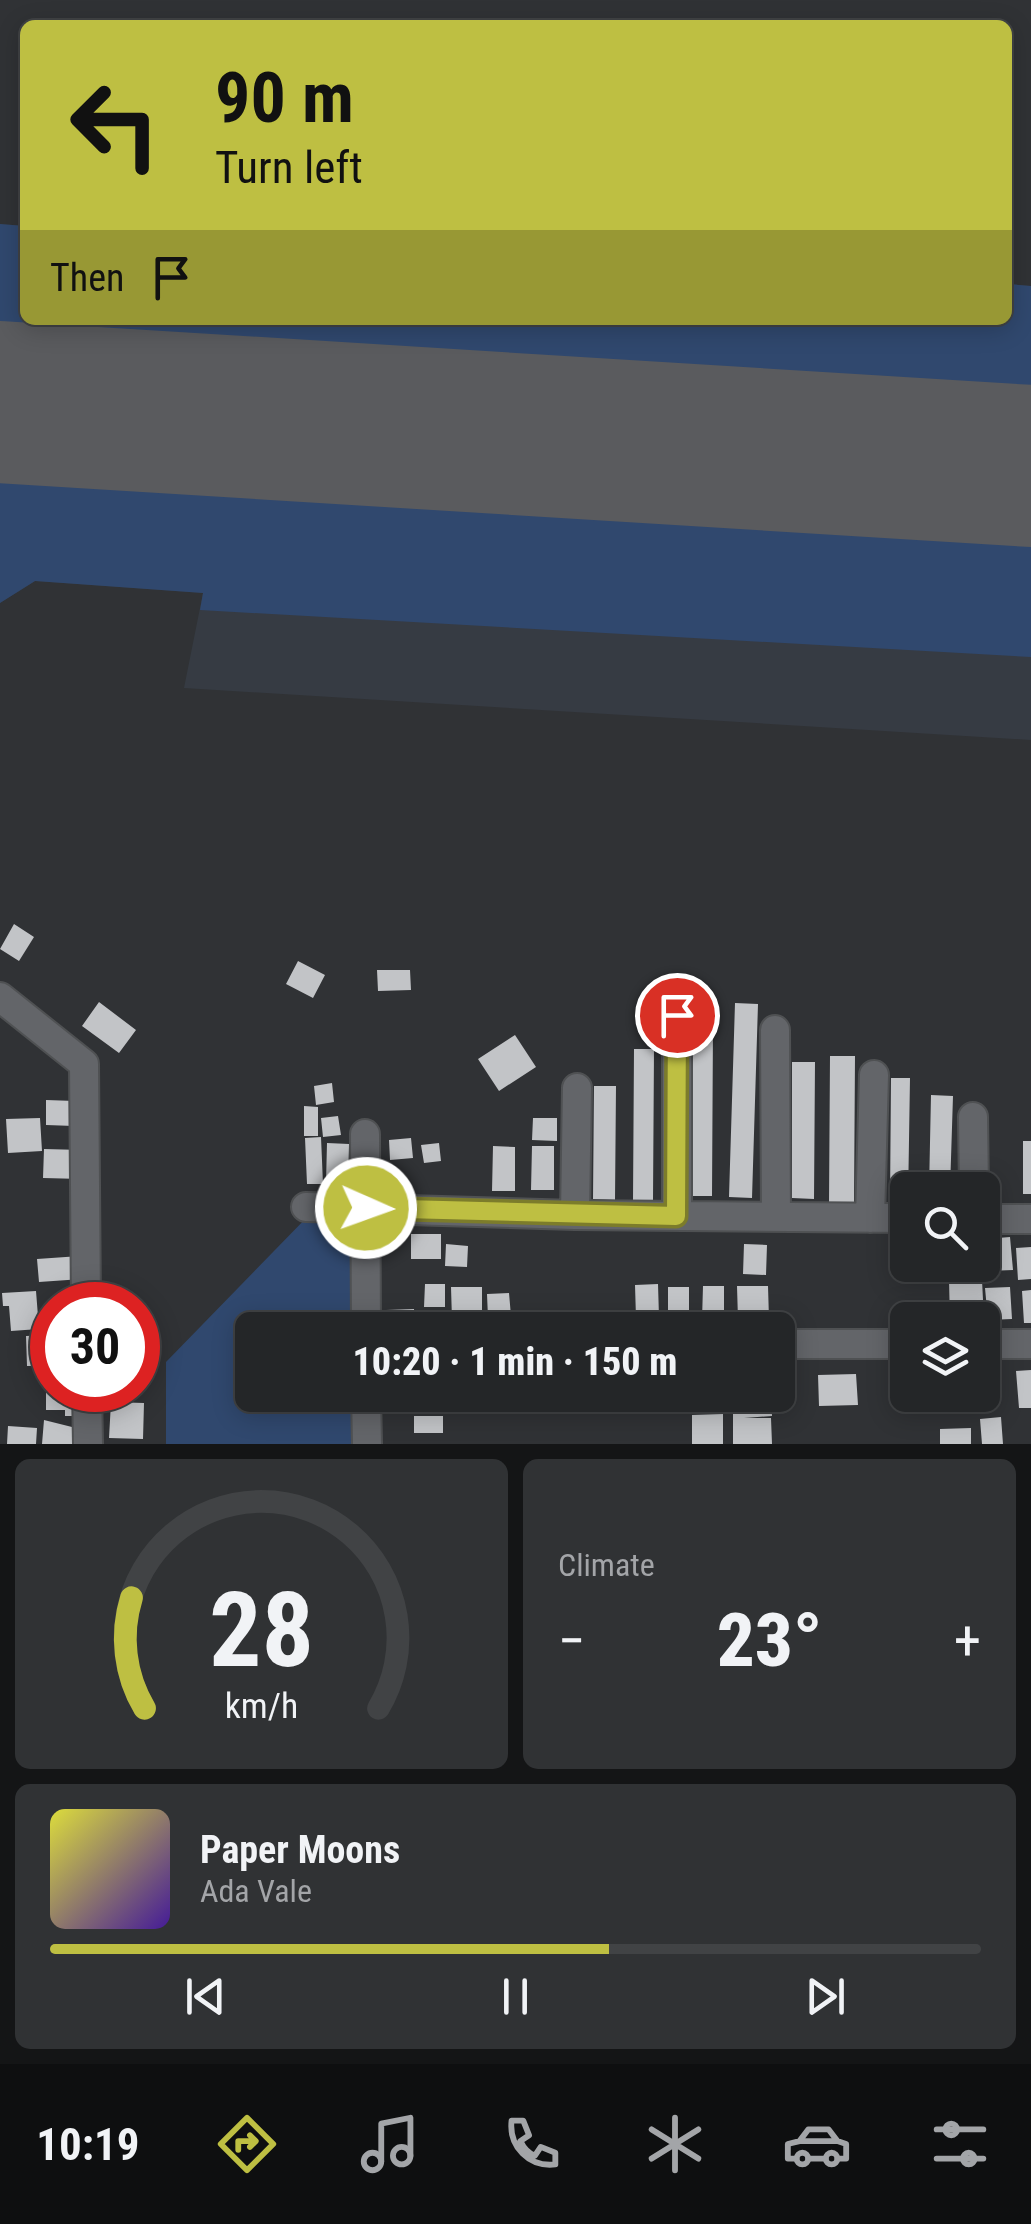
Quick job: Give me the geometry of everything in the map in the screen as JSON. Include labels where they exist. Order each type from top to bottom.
[{"type":"street","points":[[0,997],[84,1064],[86,1282]]},
{"type":"street","points":[[676,1216],[677,1015]]},
{"type":"street","points":[[775,1030],[776,1217]]},
{"type":"street","points":[[870,1218],[874,1075]]},
{"type":"street","points":[[575,1216],[577,1088]]},
{"type":"street","points":[[972,1116],[974,1172]]},
{"type":"street","points":[[365,1134],[366,1312]]},
{"type":"street","points":[[306,1207],[575,1216],[890,1218]]},
{"type":"street","points":[[1000,1219],[1031,1219]]},
{"type":"street","points":[[795,1344],[890,1344]]},
{"type":"street","points":[[1000,1344],[1031,1344]]},
{"type":"street","points":[[87,1412],[88,1444]]},
{"type":"street","points":[[366,1412],[367,1444]]},
{"type":"shaded area","points":[[0,224],[20,226],[20,325],[1012,325],[1012,284],[1031,286],[1031,740],[184,688],[203,593],[35,581],[0,603]]},
{"type":"shaded area","points":[[0,224],[20,226],[20,325],[1012,325],[1012,284],[1031,286],[1031,404],[0,335]]},
{"type":"shaded area","points":[[0,468],[1031,526],[1031,657],[200,610],[203,593],[35,581],[0,603]]},
{"type":"shaded area","points":[[312,1212],[365,1213],[365,1312],[235,1312],[235,1412],[366,1412],[366,1444],[166,1444],[166,1362]]},
{"type":"building","points":[[14,924],[34,937],[19,961],[0,949]]},
{"type":"building","points":[[298,961],[325,975],[313,998],[286,984]]},
{"type":"building","points":[[377,970],[410,970],[411,990],[378,991]]},
{"type":"building","points":[[99,1002],[136,1030],[119,1053],[82,1026]]},
{"type":"building","points":[[735,1003],[758,1004],[752,1198],[729,1197]]},
{"type":"building","points":[[691,1024],[713,1024],[712,1196],[690,1196]]},
{"type":"building","points":[[515,1035],[536,1067],[499,1091],[478,1059]]},
{"type":"building","points":[[634,1049],[654,1049],[653,1200],[633,1200]]},
{"type":"building","points":[[830,1056],[855,1056],[854,1203],[829,1203]]},
{"type":"building","points":[[792,1062],[815,1062],[814,1199],[792,1198]]},
{"type":"building","points":[[891,1078],[910,1078],[908,1172],[890,1172]]},
{"type":"building","points":[[332,1083],[334,1102],[316,1105],[314,1086]]},
{"type":"building","points":[[594,1086],[616,1086],[615,1200],[593,1199]]},
{"type":"building","points":[[931,1095],[953,1096],[951,1172],[929,1172]]},
{"type":"building","points":[[46,1100],[75,1101],[74,1126],[46,1125]]},
{"type":"building","points":[[304,1106],[318,1107],[318,1136],[304,1136]]},
{"type":"building","points":[[338,1116],[341,1135],[323,1137],[321,1118]]},
{"type":"building","points":[[40,1118],[42,1151],[8,1153],[6,1119]]},
{"type":"building","points":[[533,1118],[557,1118],[557,1141],[532,1140]]},
{"type":"building","points":[[321,1137],[323,1184],[307,1184],[305,1138]]},
{"type":"building","points":[[411,1138],[413,1158],[390,1160],[389,1140]]},
{"type":"building","points":[[1023,1141],[1031,1141],[1031,1194],[1023,1194]]},
{"type":"building","points":[[327,1143],[349,1144],[348,1184],[326,1183]]},
{"type":"building","points":[[439,1143],[441,1161],[424,1163],[421,1145]]},
{"type":"building","points":[[493,1146],[515,1147],[515,1191],[492,1191]]},
{"type":"building","points":[[532,1146],[554,1146],[554,1190],[531,1190]]},
{"type":"building","points":[[44,1149],[82,1150],[82,1179],[43,1178]]},
{"type":"building","points":[[411,1234],[441,1234],[441,1259],[411,1259]]},
{"type":"building","points":[[1010,1237],[1013,1270],[1000,1271],[1000,1238]]},
{"type":"building","points":[[446,1244],[468,1246],[467,1267],[445,1266]]},
{"type":"building","points":[[744,1244],[767,1245],[766,1275],[743,1274]]},
{"type":"building","points":[[1031,1247],[1031,1279],[1018,1280],[1016,1248]]},
{"type":"building","points":[[80,1256],[82,1279],[39,1282],[37,1259]]},
{"type":"building","points":[[949,1282],[982,1282],[983,1302],[950,1302]]},
{"type":"building","points":[[425,1284],[445,1284],[445,1307],[424,1307]]},
{"type":"building","points":[[658,1284],[659,1312],[636,1312],[635,1285]]},
{"type":"building","points":[[703,1286],[724,1286],[724,1312],[702,1312]]},
{"type":"building","points":[[737,1286],[768,1286],[769,1312],[738,1312]]},
{"type":"building","points":[[451,1287],[482,1287],[482,1312],[452,1312]]},
{"type":"building","points":[[668,1287],[689,1287],[689,1312],[668,1312]]},
{"type":"building","points":[[1010,1287],[1012,1319],[1000,1320],[1000,1302],[986,1302],[985,1288]]},
{"type":"building","points":[[1031,1290],[1031,1323],[1024,1323],[1022,1291]]},
{"type":"building","points":[[30,1291],[30,1330],[11,1331],[9,1306],[3,1306],[2,1293]]},
{"type":"building","points":[[509,1293],[511,1312],[488,1312],[487,1294]]},
{"type":"building","points":[[414,1309],[414,1312],[386,1312]]},
{"type":"building","points":[[26,1336],[30,1336],[30,1366],[27,1366]]},
{"type":"building","points":[[1031,1370],[1031,1408],[1019,1408],[1016,1371]]},
{"type":"building","points":[[856,1374],[858,1405],[819,1406],[818,1375]]},
{"type":"building","points":[[65,1412],[81,1412],[81,1416],[65,1416]]},
{"type":"building","points":[[110,1412],[144,1412],[143,1439],[109,1438]]},
{"type":"building","points":[[733,1412],[772,1412],[772,1416],[744,1418],[771,1418],[772,1444],[733,1444]]},
{"type":"building","points":[[723,1414],[723,1444],[692,1444],[692,1415]]},
{"type":"building","points":[[414,1416],[443,1416],[443,1433],[414,1433]]},
{"type":"building","points":[[1001,1417],[1003,1444],[982,1444],[980,1419]]},
{"type":"building","points":[[44,1420],[76,1428],[74,1444],[42,1444]]},
{"type":"building","points":[[8,1426],[37,1428],[36,1444],[7,1444]]},
{"type":"building","points":[[971,1428],[971,1444],[940,1444],[940,1429]]},
{"type":"runway","points":[[0,402],[1031,466]]},
{"type":"route","points":[[366,1208],[676,1216],[677,1015]]}]
